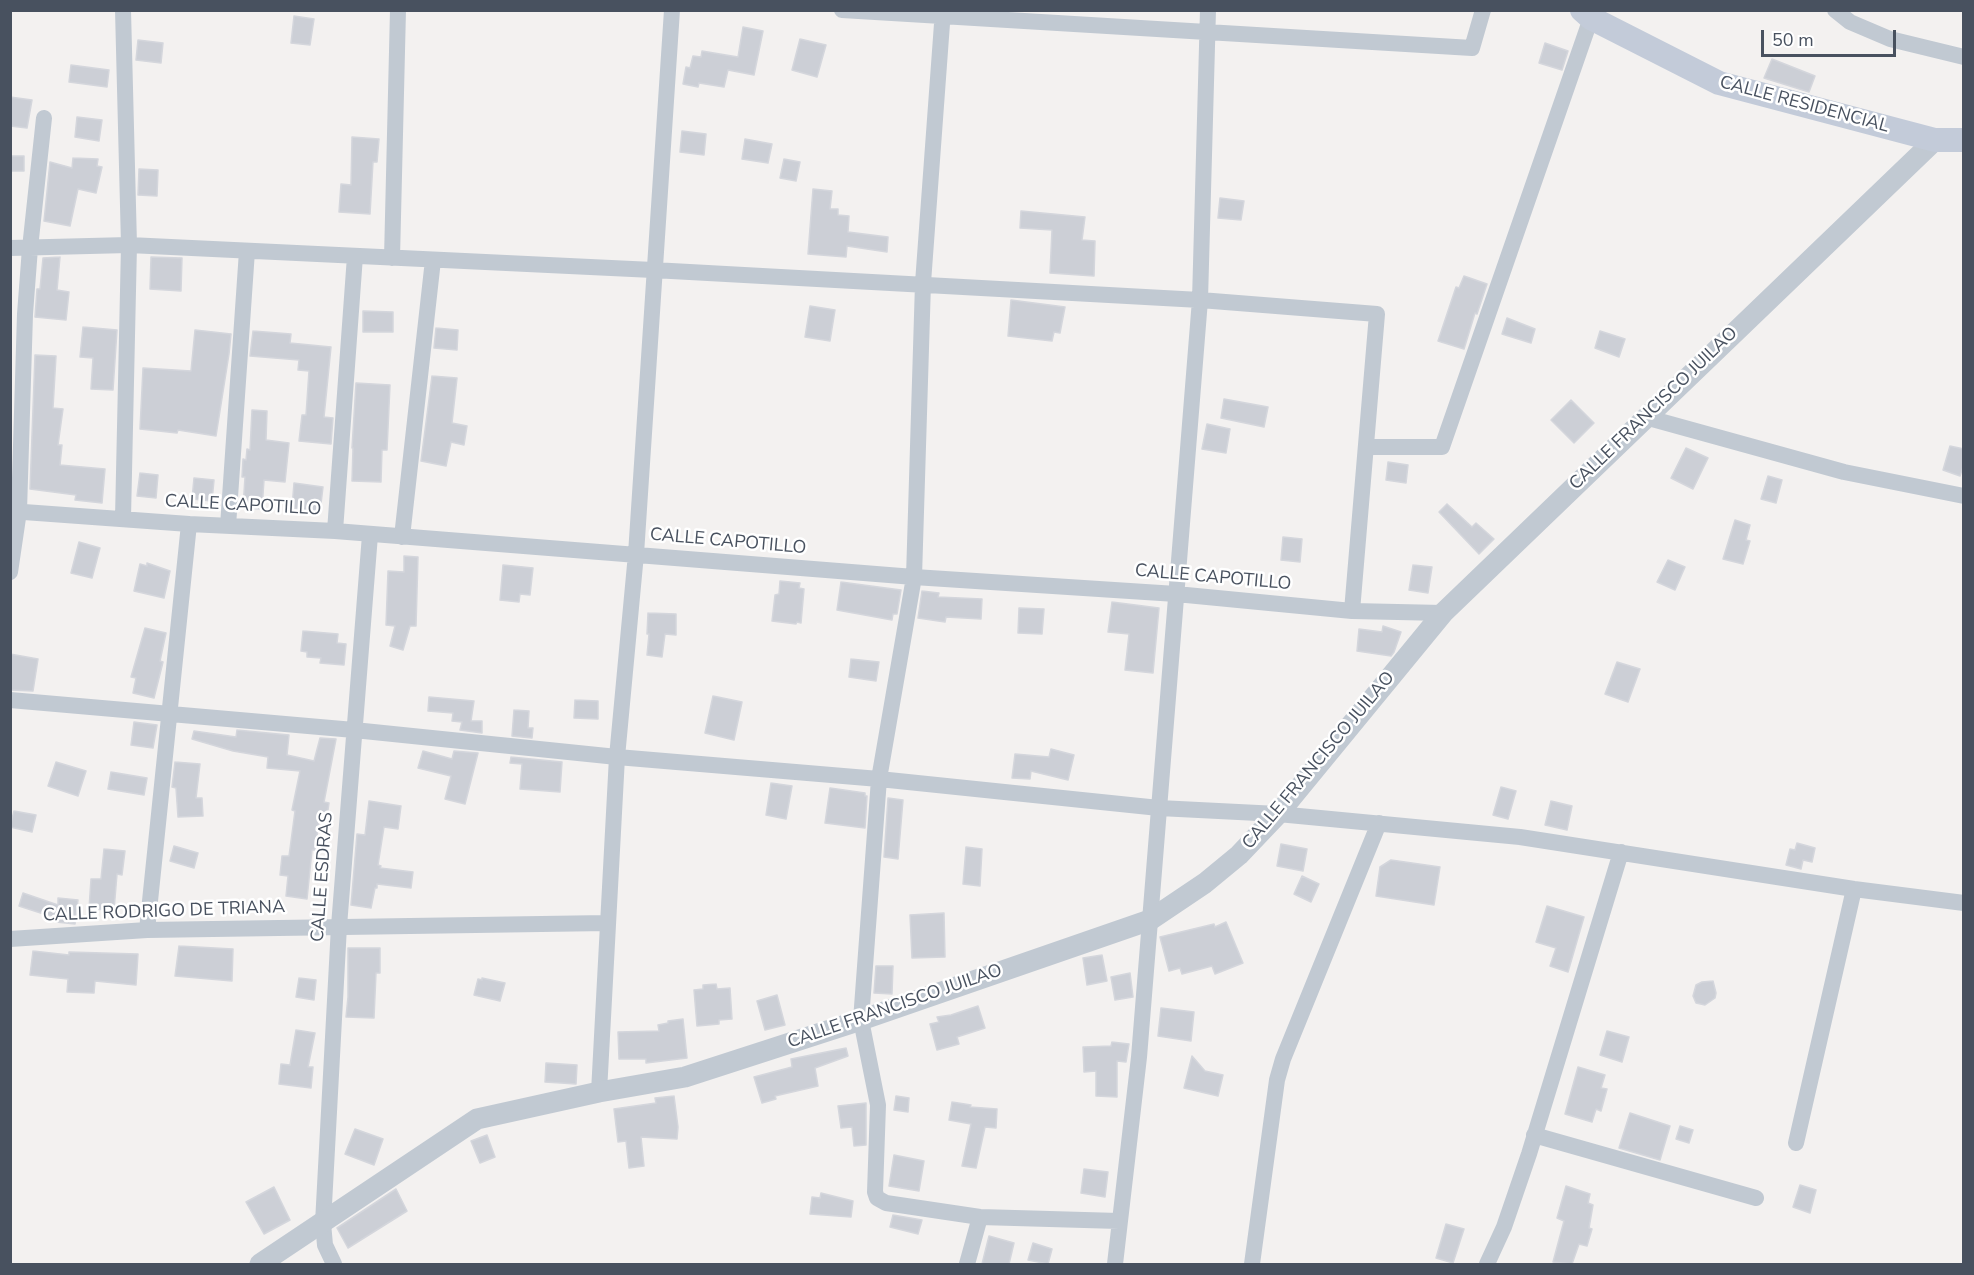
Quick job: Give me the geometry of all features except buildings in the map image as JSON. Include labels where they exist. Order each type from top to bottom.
[{"type":"main road","name":"CALLE RESIDENCIAL","points":[[1587,14],[1719,83],[1935,140],[1964,141]]},
{"type":"street","points":[[123,10],[129,244],[123,518]]},
{"type":"street","points":[[392,258],[398,10]]},
{"type":"street","points":[[599,1092],[617,757],[636,554],[672,10]]},
{"type":"street","points":[[842,10],[943,14],[1207,34],[1472,48],[1483,10]]},
{"type":"street","points":[[1115,1264],[1139,1057],[1200,300],[1208,10]]},
{"type":"street","points":[[1835,10],[1850,22],[1890,39],[1964,57]]},
{"type":"street","points":[[943,14],[923,283],[914,577],[879,779],[861,1020],[878,1105],[874,1182],[877,1198],[886,1203],[980,1217],[1119,1221]]},
{"type":"street","points":[[1366,447],[1442,447],[1587,14]]},
{"type":"street","points":[[10,572],[25,314],[44,118]]},
{"type":"street","name":"CALLE FRANCISCO JUILAO","points":[[260,1264],[477,1119],[599,1092],[685,1077],[861,1020],[1150,920],[1205,883],[1239,855],[1278,814],[1443,613],[1644,417],[1935,140]]},
{"type":"street","points":[[10,248],[129,244],[923,283],[1200,300],[1377,314],[1352,611]]},
{"type":"street","points":[[228,526],[247,251]]},
{"type":"street","points":[[335,531],[355,256]]},
{"type":"street","points":[[402,537],[433,260]]},
{"type":"street","points":[[1644,417],[1844,472],[1964,496]]},
{"type":"street","name":"CALLE CAPOTILLO","points":[[15,511],[189,524],[335,531],[914,577],[1176,594],[1352,611],[1443,613]]},
{"type":"street","points":[[147,930],[189,524]]},
{"type":"street","name":"CALLE ESDRAS","points":[[334,1264],[325,1245],[323,1223],[339,926],[370,535]]},
{"type":"street","points":[[10,700],[354,730],[617,757],[879,779],[1159,808],[1278,814],[1520,837],[1854,889],[1964,903]]},
{"type":"street","points":[[1252,1264],[1277,1080],[1283,1059],[1379,823]]},
{"type":"street","points":[[1487,1264],[1504,1227],[1534,1135],[1621,852]]},
{"type":"street","points":[[1796,1143],[1854,889]]},
{"type":"street","name":"CALLE RODRIGO DE TRIANA","points":[[10,939],[147,930],[607,923]]},
{"type":"street","points":[[1534,1135],[1756,1197]]},
{"type":"street","points":[[967,1264],[980,1217]]}]
